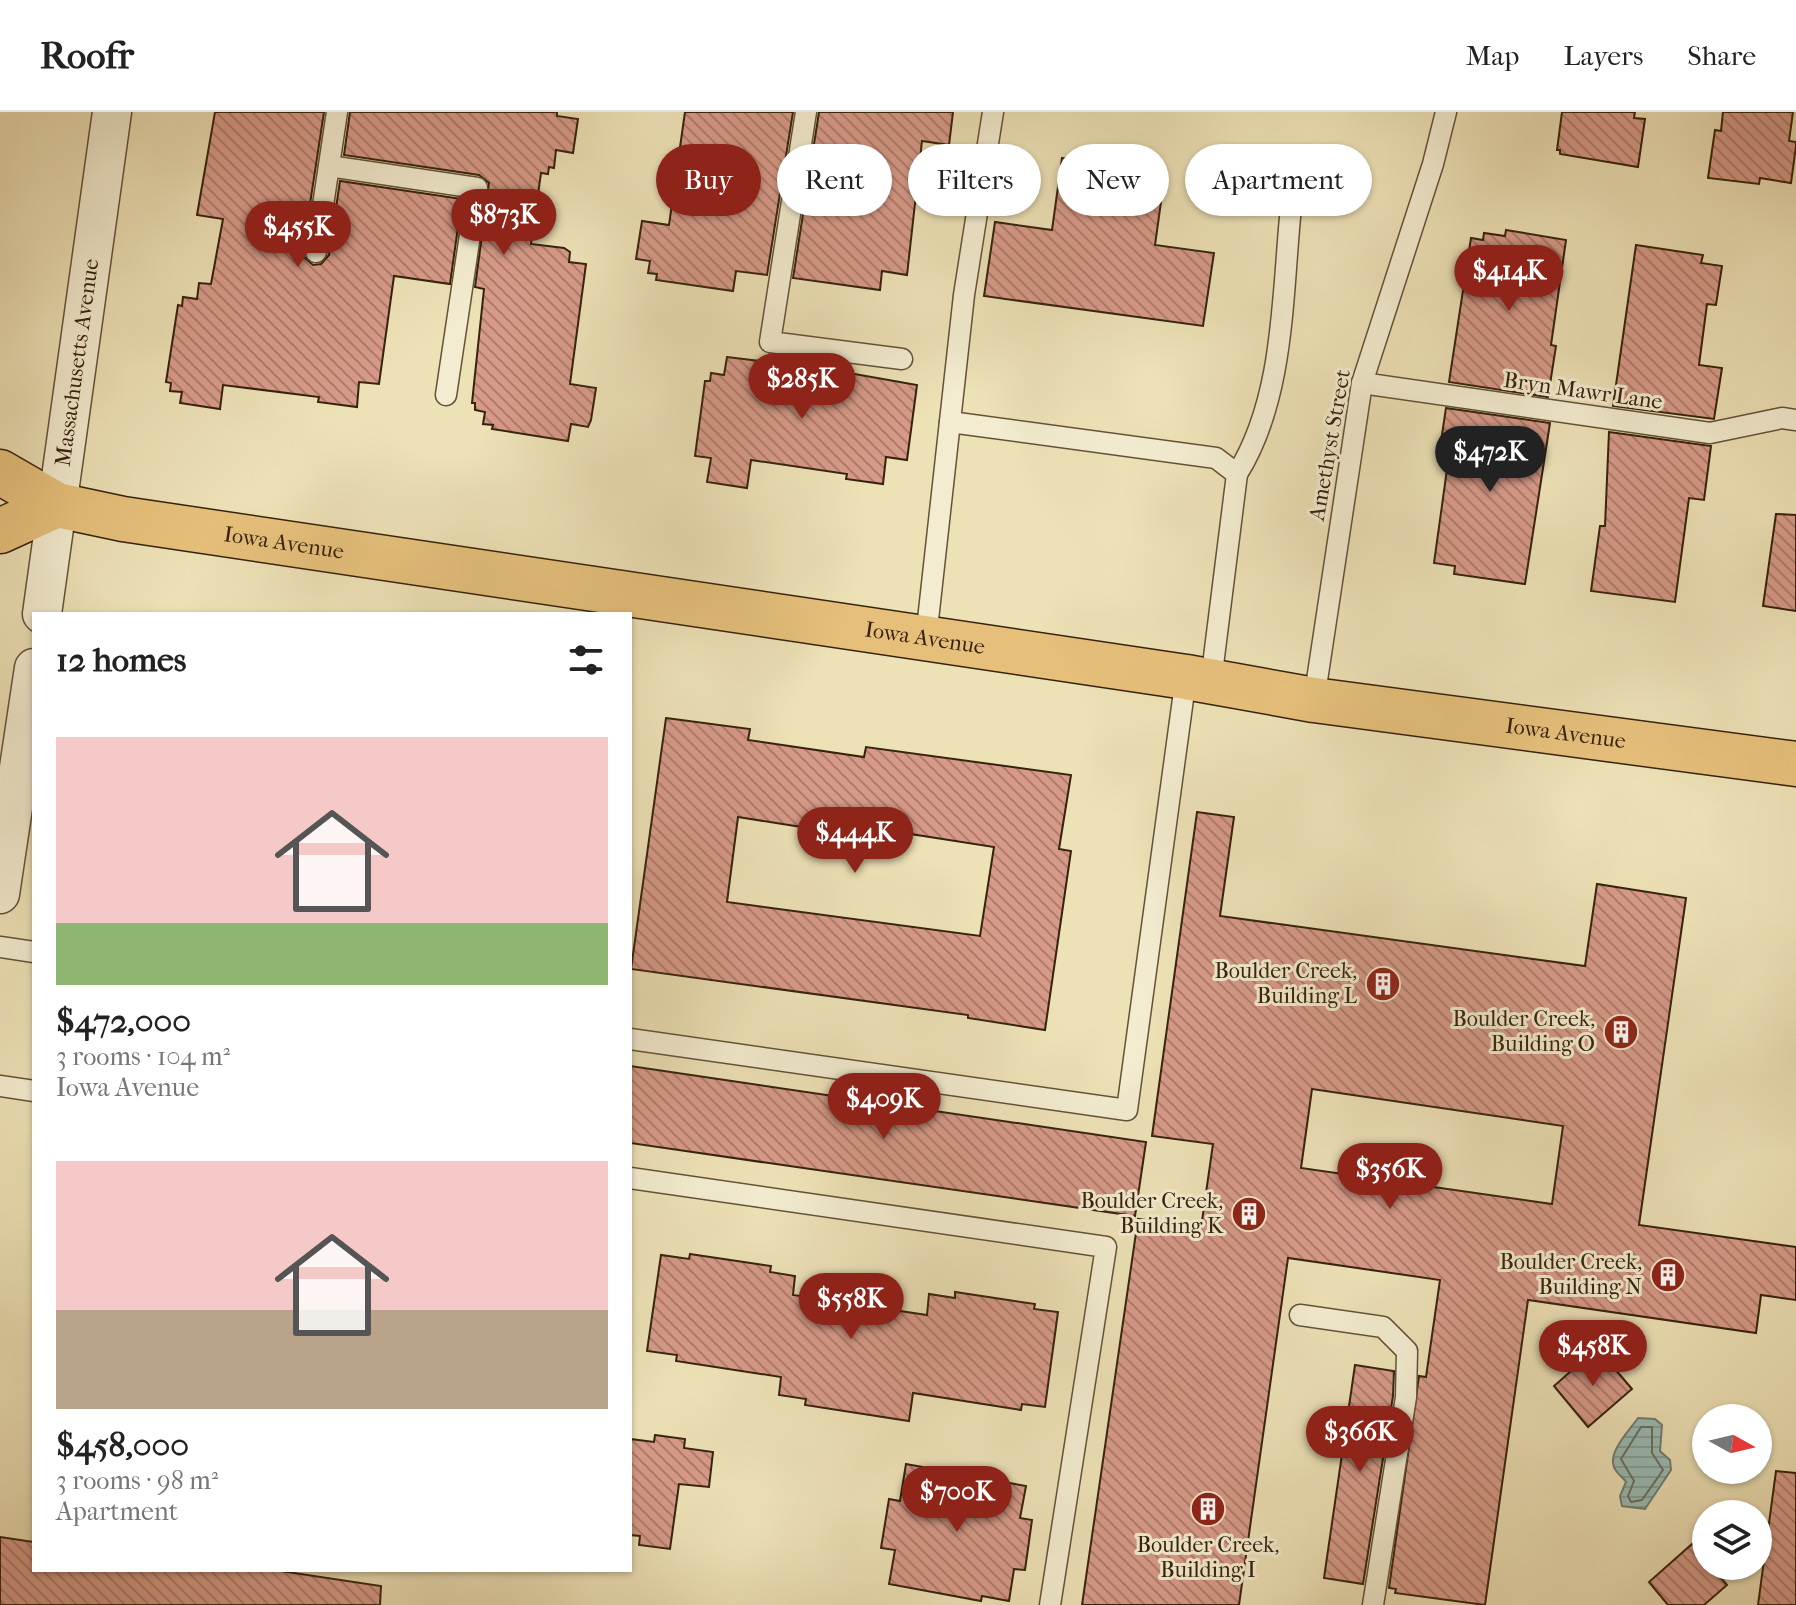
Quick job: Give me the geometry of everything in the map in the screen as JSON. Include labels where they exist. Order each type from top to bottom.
[{"type":"main road","name":"Iowa Avenue","points":[[0,472],[57,505],[123,519],[1199,679],[1314,700],[1796,764]]},
{"type":"main road","points":[[0,531],[57,505]]},
{"type":"street","name":"Massachusetts Avenue","points":[[42,612],[112,112]]},
{"type":"street","points":[[0,894],[32,681]]},
{"type":"lane","points":[[316,252],[337,112]]},
{"type":"lane","points":[[806,112],[770,342],[902,359]]},
{"type":"lane","points":[[926,638],[964,295],[993,112]]},
{"type":"lane","name":"Amethyst Street","points":[[1314,700],[1362,383],[1433,164],[1446,112]]},
{"type":"lane","points":[[329,166],[477,188],[446,395]]},
{"type":"lane","points":[[632,1039],[1127,1110],[1199,679],[1237,474],[1255,445],[1275,356],[1290,216]]},
{"type":"lane","name":"Bryn Mawr Lane","points":[[1362,383],[1710,433],[1782,418],[1796,420]]},
{"type":"lane","points":[[950,422],[1216,458],[1237,474]]},
{"type":"lane","points":[[0,947],[32,952]]},
{"type":"lane","points":[[0,1086],[32,1091]]},
{"type":"lane","points":[[632,1178],[1106,1247],[1050,1605]]},
{"type":"lane","points":[[1300,1315],[1383,1327],[1407,1351],[1406,1397],[1373,1605]]},
{"type":"water","points":[[1638,1418],[1655,1419],[1662,1425],[1660,1451],[1670,1460],[1671,1470],[1645,1509],[1622,1506],[1620,1496],[1626,1482],[1617,1472],[1613,1459],[1619,1444]]},
{"type":"building","points":[[215,112],[324,112],[303,250],[304,257],[313,265],[321,264],[329,255],[340,181],[462,199],[450,284],[394,276],[379,384],[359,382],[357,407],[318,402],[319,397],[223,385],[220,409],[180,403],[182,392],[170,391],[171,383],[166,382],[178,305],[182,306],[183,297],[197,299],[199,283],[211,284],[223,219],[197,215]]},
{"type":"building","points":[[350,112],[557,112],[557,116],[578,119],[573,153],[556,150],[554,168],[549,167],[548,174],[541,173],[531,244],[564,248],[570,252],[569,262],[586,264],[570,384],[596,388],[588,427],[571,424],[568,441],[492,429],[493,425],[483,424],[485,412],[475,410],[475,403],[472,403],[484,289],[475,287],[489,183],[479,175],[344,155]]},
{"type":"building","points":[[685,112],[793,112],[788,144],[777,144],[777,212],[767,275],[736,271],[733,291],[656,280],[657,274],[648,273],[650,261],[636,259],[642,221],[669,225],[670,216],[761,216],[761,144],[680,144]]},
{"type":"building","points":[[819,112],[953,112],[949,144],[922,141],[922,144],[908,144],[908,216],[914,216],[907,275],[882,271],[880,290],[793,278],[803,216],[892,216],[892,144],[814,144]]},
{"type":"building","points":[[1562,112],[1635,112],[1634,118],[1645,119],[1638,167],[1560,154],[1557,150]]},
{"type":"building","points":[[1723,112],[1793,112],[1789,141],[1796,142],[1796,146],[1791,183],[1760,178],[1759,184],[1708,178],[1715,130],[1721,131]]},
{"type":"building","points":[[1057,194],[1057,216],[1159,216],[1155,245],[1214,253],[1203,326],[984,296],[995,222],[1052,230]]},
{"type":"building","points":[[1506,230],[1566,240],[1551,345],[1556,346],[1548,397],[1449,382],[1471,238],[1483,240],[1484,233],[1505,236]]},
{"type":"building","points":[[1636,245],[1703,255],[1701,263],[1722,266],[1716,305],[1707,304],[1699,365],[1722,368],[1714,419],[1613,406]]},
{"type":"building","points":[[727,357],[832,370],[917,385],[907,460],[886,457],[883,484],[846,479],[847,474],[751,460],[747,488],[707,482],[711,458],[695,456],[705,381],[710,381],[711,373],[724,375]]},
{"type":"building","points":[[1446,408],[1550,423],[1525,584],[1454,574],[1455,566],[1434,563],[1448,462],[1438,461]]},
{"type":"building","points":[[1609,432],[1711,446],[1704,500],[1689,498],[1675,602],[1591,591],[1600,526],[1605,526]]},
{"type":"building","points":[[1776,514],[1796,515],[1796,611],[1763,606]]},
{"type":"building","points":[[666,718],[750,729],[748,740],[864,757],[866,747],[1071,775],[1059,849],[1071,851],[1045,1030],[968,1018],[968,1015],[632,969]],"holes":[[[738,817],[858,836],[859,826],[994,847],[980,936],[727,902]]]},
{"type":"building","points":[[1197,812],[1234,817],[1220,916],[1585,966],[1597,884],[1686,898],[1639,1225],[1796,1247],[1796,1300],[1761,1295],[1756,1333],[1528,1300],[1485,1605],[1395,1593],[1396,1589],[1389,1588],[1419,1376],[1426,1377],[1440,1280],[1288,1258],[1239,1605],[1082,1605],[1138,1219],[1201,1228],[1213,1144],[1152,1136]],"holes":[[[1312,1089],[1563,1126],[1552,1204],[1301,1168]]]},
{"type":"building","points":[[632,1066],[1146,1142],[1135,1216],[632,1143]]},
{"type":"building","points":[[690,1254],[771,1266],[770,1272],[795,1276],[793,1295],[927,1315],[929,1294],[955,1298],[955,1292],[1035,1304],[1034,1309],[1058,1312],[1045,1407],[1022,1404],[1021,1410],[913,1393],[909,1421],[805,1405],[806,1399],[779,1395],[781,1377],[676,1361],[677,1355],[647,1351],[661,1255],[689,1259]]},
{"type":"building","points":[[1597,1348],[1632,1389],[1588,1427],[1554,1386]]},
{"type":"building","points":[[1355,1365],[1394,1371],[1393,1396],[1363,1584],[1324,1578]]},
{"type":"building","points":[[655,1435],[685,1439],[684,1448],[713,1452],[709,1487],[679,1484],[670,1549],[639,1545],[640,1536],[632,1535],[632,1439],[654,1442]]},
{"type":"building","points":[[906,1464],[1026,1486],[1020,1518],[1032,1520],[1025,1570],[1014,1569],[1009,1601],[982,1596],[981,1601],[889,1584],[895,1550],[881,1548],[889,1499],[900,1501]]},
{"type":"building","points":[[1776,1471],[1796,1473],[1796,1605],[1758,1605],[1761,1580],[1772,1580],[1772,1501]]},
{"type":"building","points":[[0,1537],[32,1542],[32,1572],[287,1572],[381,1586],[380,1605],[0,1605]]},
{"type":"building","points":[[1692,1544],[1692,1580],[1723,1580],[1727,1585],[1704,1605],[1668,1605],[1649,1582]]},
{"type":"place","name":"Boulder Creek, Building L","points":[[1383,984]]},
{"type":"place","name":"Boulder Creek, Building O","points":[[1621,1032]]},
{"type":"place","name":"Boulder Creek, Building K","points":[[1249,1214]]},
{"type":"place","name":"Boulder Creek, Building N","points":[[1668,1275]]},
{"type":"place","name":"Boulder Creek, Building I","points":[[1208,1509]]}]
